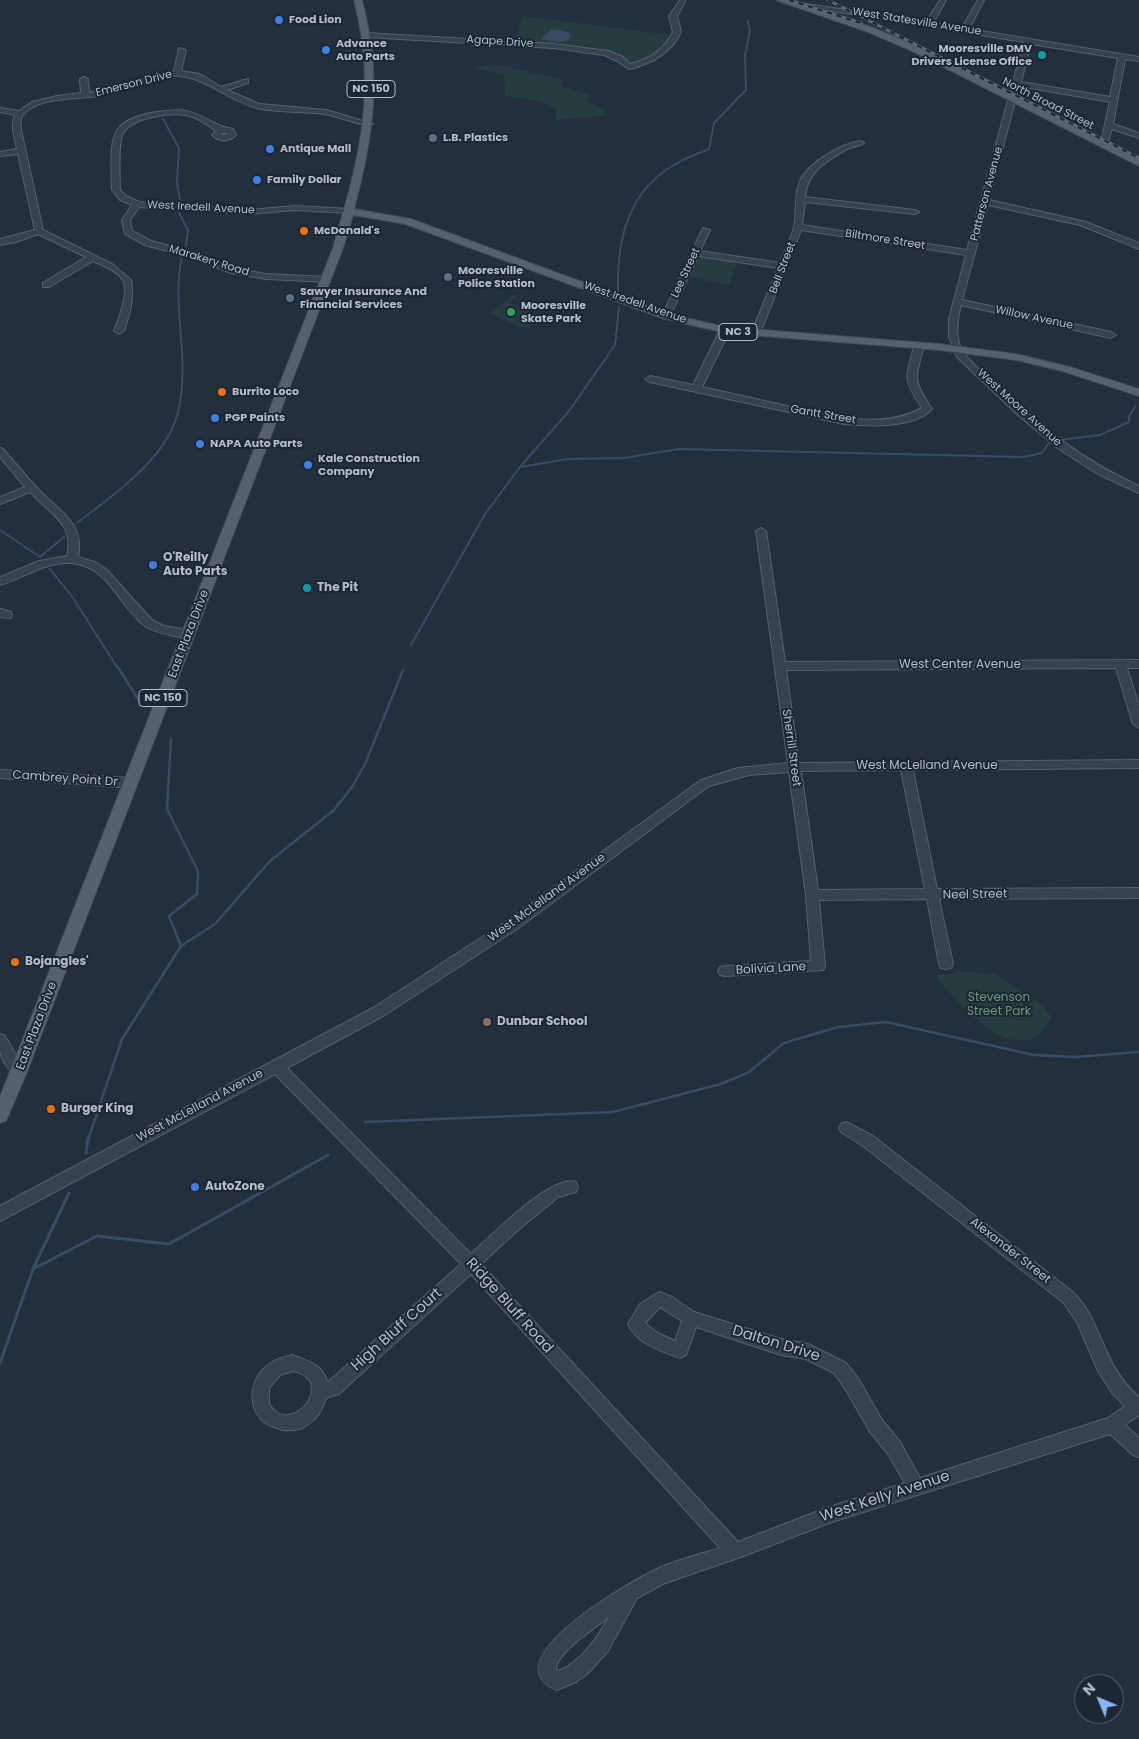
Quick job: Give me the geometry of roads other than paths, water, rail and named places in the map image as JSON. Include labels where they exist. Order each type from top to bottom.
[{"type":"main road","name":"East Plaza Drive","points":[[0,1116],[19,1072],[326,280],[349,211],[369,124],[372,75],[358,0]]},
{"type":"main road","name":"North Broad Street","points":[[781,0],[871,30],[900,42],[1139,163]]},
{"type":"main road","name":"West Iredell Avenue","points":[[349,211],[407,221],[666,316],[725,330],[957,349],[1016,356],[1139,393]]},
{"type":"street","name":"Agape Drive","points":[[366,35],[553,46],[610,55],[620,59],[629,67],[648,62],[672,43],[677,32],[673,16],[683,0]]},
{"type":"street","name":"West Statesville Avenue","points":[[781,0],[1139,59]]},
{"type":"street","points":[[807,0],[831,8]]},
{"type":"street","points":[[837,0],[863,14]]},
{"type":"street","points":[[929,24],[943,0]]},
{"type":"street","points":[[965,30],[980,0]]},
{"type":"street","name":"Patterson Avenue","points":[[957,349],[952,327],[1028,40]]},
{"type":"street","points":[[177,73],[182,50]]},
{"type":"street","points":[[1103,144],[1109,125],[1122,55]]},
{"type":"street","name":"Emerson Drive","points":[[20,113],[45,101],[113,91],[151,78],[177,73],[197,76],[234,97],[258,106],[326,112],[369,124]]},
{"type":"street","points":[[84,79],[85,95]]},
{"type":"street","points":[[222,89],[245,81]]},
{"type":"street","points":[[1016,83],[1114,100]]},
{"type":"street","points":[[0,110],[20,113],[17,118],[21,151],[38,231],[54,241],[114,268],[127,280],[127,302],[120,331]]},
{"type":"street","points":[[137,204],[123,198],[116,190],[117,144],[120,132],[129,124],[156,115],[185,113],[198,116],[221,131]]},
{"type":"street","points":[[1109,125],[1139,136]]},
{"type":"street","name":"Bell Street","points":[[756,334],[798,227],[802,186],[811,171],[849,145],[860,143]]},
{"type":"street","points":[[0,154],[21,151]]},
{"type":"street","points":[[801,199],[915,212]]},
{"type":"street","points":[[985,202],[1078,221],[1107,230],[1139,246]]},
{"type":"street","name":"West Iredell Avenue","points":[[137,204],[249,212],[295,208],[349,211]]},
{"type":"street","name":"Marakery Road","points":[[137,204],[126,220],[128,232],[138,240],[150,245],[200,256],[228,270],[250,274],[326,280]]},
{"type":"street","name":"Biltmore Street","points":[[798,227],[971,254]]},
{"type":"street","name":"Lee Street","points":[[666,316],[706,230]]},
{"type":"street","points":[[0,242],[14,240],[38,231]]},
{"type":"street","points":[[696,252],[784,266]]},
{"type":"street","points":[[46,285],[91,258]]},
{"type":"street","name":"Willow Avenue","points":[[958,302],[1111,335]]},
{"type":"street","points":[[696,389],[725,330]]},
{"type":"street","name":"Gantt Street","points":[[650,379],[844,420],[873,423],[899,420],[927,409],[914,389],[911,378],[919,346]]},
{"type":"street","name":"West Moore Avenue","points":[[957,349],[960,355],[1063,448],[1091,466],[1139,490]]},
{"type":"street","points":[[0,451],[31,488],[65,518],[71,528],[74,552],[72,559]]},
{"type":"street","points":[[0,501],[31,488]]},
{"type":"street","name":"Sherrill Street","points":[[761,531],[812,895],[818,966]]},
{"type":"street","points":[[0,581],[47,563],[72,559],[92,564],[105,573],[146,621],[166,630],[189,634]]},
{"type":"street","points":[[1120,664],[1139,724]]},
{"type":"street","name":"West Center Avenue","points":[[780,666],[1139,664]]},
{"type":"street","name":"West McLelland Avenue","points":[[2,1212],[378,1012],[427,982],[512,924],[705,783],[725,774],[747,769],[794,766],[1139,764]]},
{"type":"street","points":[[906,766],[946,964]]},
{"type":"street","name":"Cambrey Point Dr","points":[[0,774],[130,783]]},
{"type":"street","name":"Neel Street","points":[[812,895],[932,896],[1139,893]]},
{"type":"street","name":"Bolivia Lane","points":[[725,971],[818,966]]},
{"type":"street","points":[[0,1040],[19,1072]]},
{"type":"street","name":"Ridge Bluff Road","points":[[276,1066],[322,1115],[471,1264],[625,1436],[735,1551]]},
{"type":"street","name":"Alexander Street","points":[[846,1128],[868,1140],[1069,1298],[1084,1318],[1103,1364],[1118,1386],[1138,1406]]},
{"type":"street","name":"High Bluff Court","points":[[320,1392],[333,1388],[512,1226],[554,1192],[571,1187]]},
{"type":"street","name":"Dalton Drive","points":[[691,1318],[781,1347],[808,1352],[840,1368],[852,1384],[860,1402],[876,1426],[894,1448],[916,1486]]},
{"type":"street","name":"West Kelly Avenue","points":[[631,1592],[598,1649],[573,1674],[557,1681],[551,1678],[546,1668],[548,1660],[553,1652],[567,1639],[619,1598],[661,1576],[735,1551],[829,1514],[1112,1425],[1138,1406]]},
{"type":"street","points":[[1112,1425],[1139,1449]]},
{"type":"water","points":[[554,29],[568,32],[571,36],[570,39],[560,42],[542,39],[545,34]]},
{"type":"waterway","points":[[618,291],[618,272],[623,236],[635,204],[645,189],[658,176],[691,156],[709,149],[714,123],[746,90],[745,56],[750,30],[748,21]]},
{"type":"waterway","points":[[163,119],[179,148],[177,183],[180,200]]},
{"type":"waterway","points":[[178,211],[188,230],[186,246]]},
{"type":"waterway","points":[[77,523],[137,475],[163,445],[172,429],[180,405],[182,382],[178,292],[182,257]]},
{"type":"waterway","points":[[520,467],[569,411],[615,345],[619,307]]},
{"type":"waterway","points":[[1060,440],[1100,435],[1129,422],[1129,416],[1136,405]]},
{"type":"waterway","points":[[520,467],[568,459],[624,458],[679,449],[1023,457],[1042,453],[1049,443]]},
{"type":"waterway","points":[[411,645],[485,514],[520,467]]},
{"type":"waterway","points":[[0,530],[40,557],[64,537]]},
{"type":"waterway","points":[[50,569],[73,598],[117,667]]},
{"type":"waterway","points":[[117,666],[140,702]]},
{"type":"waterway","points":[[181,946],[215,924],[270,861],[334,810],[352,787],[365,764],[403,670]]},
{"type":"waterway","points":[[171,739],[167,809],[198,871],[197,894],[169,916],[181,946]]},
{"type":"waterway","points":[[88,1140],[122,1039],[181,946]]},
{"type":"waterway","points":[[365,1122],[613,1112],[721,1084],[749,1072],[784,1043],[838,1027],[886,1022],[1034,1055],[1075,1057],[1139,1052]]},
{"type":"waterway","points":[[86,1153],[88,1138]]},
{"type":"waterway","points":[[33,1269],[97,1236],[169,1244],[328,1155]]},
{"type":"waterway","points":[[33,1269],[69,1193]]},
{"type":"waterway","points":[[0,1363],[33,1269]]},
{"type":"railway","points":[[789,0],[861,23]]},
{"type":"railway","points":[[828,0],[1139,158]]},
{"type":"place","name":"Food Lion","points":[[279,20]]},
{"type":"place","name":"Advance Auto Parts","points":[[326,50]]},
{"type":"place","name":"Mooresville DMV Drivers License Office","points":[[1042,55]]},
{"type":"place","name":"L.B. Plastics","points":[[433,138]]},
{"type":"place","name":"Antique Mall","points":[[270,149]]},
{"type":"place","name":"Family Dollar","points":[[257,180]]},
{"type":"place","name":"McDonald's","points":[[304,231]]},
{"type":"place","name":"Mooresville Police Station","points":[[448,277]]},
{"type":"place","name":"Sawyer Insurance And Financial Services","points":[[290,298]]},
{"type":"place","name":"Mooresville Skate Park","points":[[511,312]]},
{"type":"place","name":"Burrito Loco","points":[[222,392]]},
{"type":"place","name":"PGP Paints","points":[[215,418]]},
{"type":"place","name":"NAPA Auto Parts","points":[[200,444]]},
{"type":"place","name":"Kale Construction Company","points":[[308,465]]},
{"type":"place","name":"O'Reilly Auto Parts","points":[[153,565]]},
{"type":"place","name":"The Pit","points":[[307,588]]},
{"type":"place","name":"Bojangles'","points":[[15,962]]},
{"type":"place","name":"Dunbar School","points":[[487,1022]]},
{"type":"place","name":"Burger King","points":[[51,1109]]},
{"type":"place","name":"AutoZone","points":[[195,1187]]},
{"type":"park label","name":"Stevenson Street Park","points":[[999,1005]]}]
